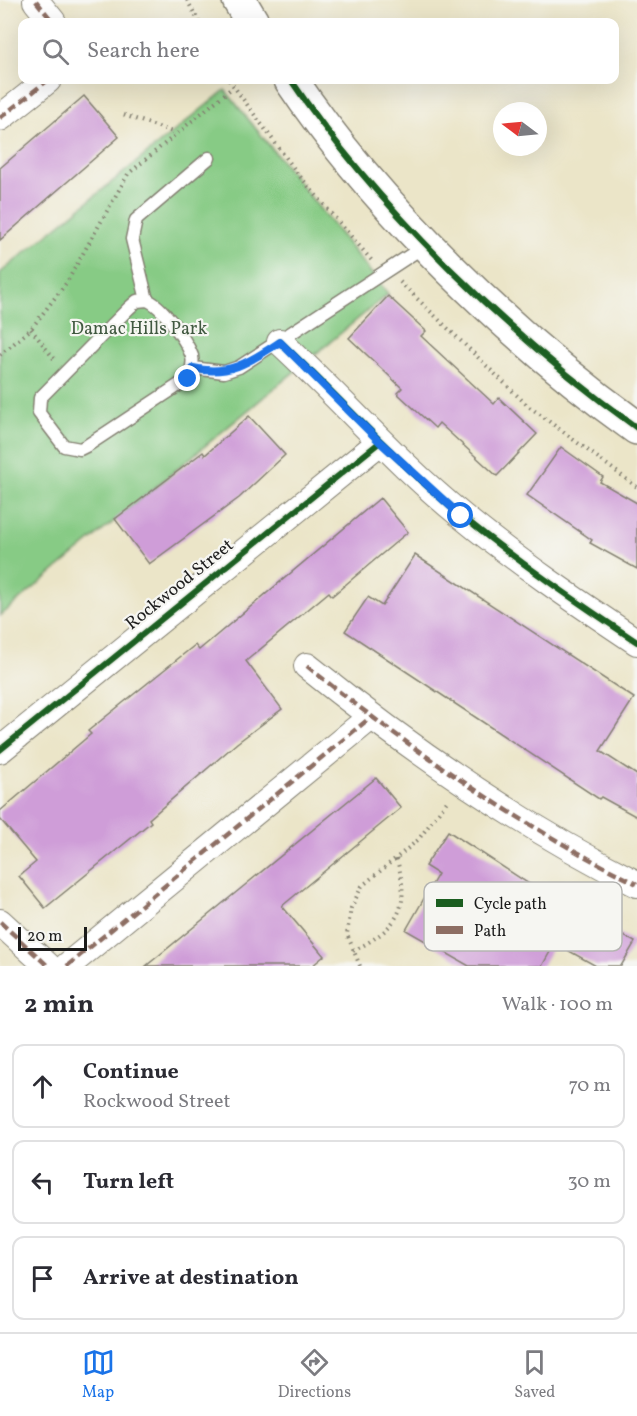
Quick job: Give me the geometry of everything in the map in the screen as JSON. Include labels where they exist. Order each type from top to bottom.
[{"type":"street","points":[[238,0],[249,18]]},
{"type":"street","points":[[294,84],[360,170],[427,244],[492,308],[552,362],[637,428]]},
{"type":"street","points":[[0,118],[29,90]]},
{"type":"street","points":[[280,342],[380,442],[461,516],[549,583],[637,642]]},
{"type":"street","name":"Rockwood Street","points":[[0,750],[380,442]]},
{"type":"street","points":[[307,666],[459,781],[586,858],[637,884]]},
{"type":"street","points":[[67,966],[372,717]]},
{"type":"street","points":[[0,922],[48,966]]},
{"type":"lane","points":[[147,300],[132,239],[136,220],[209,158]]},
{"type":"lane","points":[[193,368],[224,372],[239,368],[427,244]]},
{"type":"lane","points":[[147,300],[158,303],[192,357],[193,368],[188,379],[179,387],[80,449],[64,446],[39,412],[40,398],[137,301],[147,300]]},
{"type":"path","points":[[187,0],[197,18]]},
{"type":"path","points":[[231,84],[333,216],[374,264],[388,270],[527,405],[637,487]]},
{"type":"path","points":[[0,355],[31,329],[67,282],[128,174],[233,87]]},
{"type":"path","points":[[124,115],[176,134]]},
{"type":"path","points":[[31,329],[65,372]]},
{"type":"path","points":[[360,966],[347,934],[351,908],[362,886],[430,827],[459,781]]},
{"type":"path","points":[[353,951],[387,930],[400,911],[404,889],[396,857]]},
{"type":"green space","name":"Damac Hills Park","points":[[225,90],[388,294],[0,616],[0,273]]},
{"type":"building","points":[[84,96],[119,137],[0,240],[0,168]]},
{"type":"building","points":[[388,296],[426,331],[421,336],[494,404],[499,398],[537,434],[497,476],[439,423],[435,428],[397,393],[402,388],[349,338]]},
{"type":"building","points":[[249,416],[285,455],[239,498],[149,564],[115,519],[203,452],[205,455]]},
{"type":"building","points":[[561,447],[603,477],[600,482],[637,503],[637,569],[590,543],[592,540],[527,495]]},
{"type":"building","points":[[380,498],[408,532],[332,596],[329,592],[246,661],[282,709],[237,743],[149,819],[151,822],[45,908],[19,876],[36,862],[0,819],[0,811],[91,734],[88,731],[195,645],[199,650]]},
{"type":"building","points":[[415,555],[634,698],[600,751],[637,775],[637,817],[601,797],[599,799],[345,631],[368,597],[382,606]]},
{"type":"building","points":[[376,778],[401,808],[282,906],[324,956],[312,966],[146,966]]},
{"type":"building","points":[[448,831],[526,882],[433,882],[438,874],[425,866]]},
{"type":"building","points":[[424,898],[424,940],[406,930]]},
{"type":"building","points":[[622,935],[635,942],[621,966],[596,966],[569,951],[622,951]]},
{"type":"building","points":[[443,951],[550,951],[542,966],[469,966]]},
{"type":"marked path","points":[[36,1],[50,18]]},
{"type":"marked path","points":[[0,118],[43,84]]},
{"type":"marked path","points":[[307,666],[385,727],[466,784],[507,811],[637,884]]},
{"type":"marked path","points":[[67,966],[371,717]]},
{"type":"marked path","points":[[0,922],[48,966]]},
{"type":"cycle path","points":[[294,84],[325,128],[363,175],[449,268],[543,354],[637,428]]},
{"type":"cycle path","points":[[280,342],[438,496],[526,566],[637,642]]},
{"type":"cycle path","points":[[0,750],[380,442]]},
{"type":"route","points":[[188,379],[193,368],[208,372],[224,372],[239,368],[280,342],[380,442],[461,516]]}]
